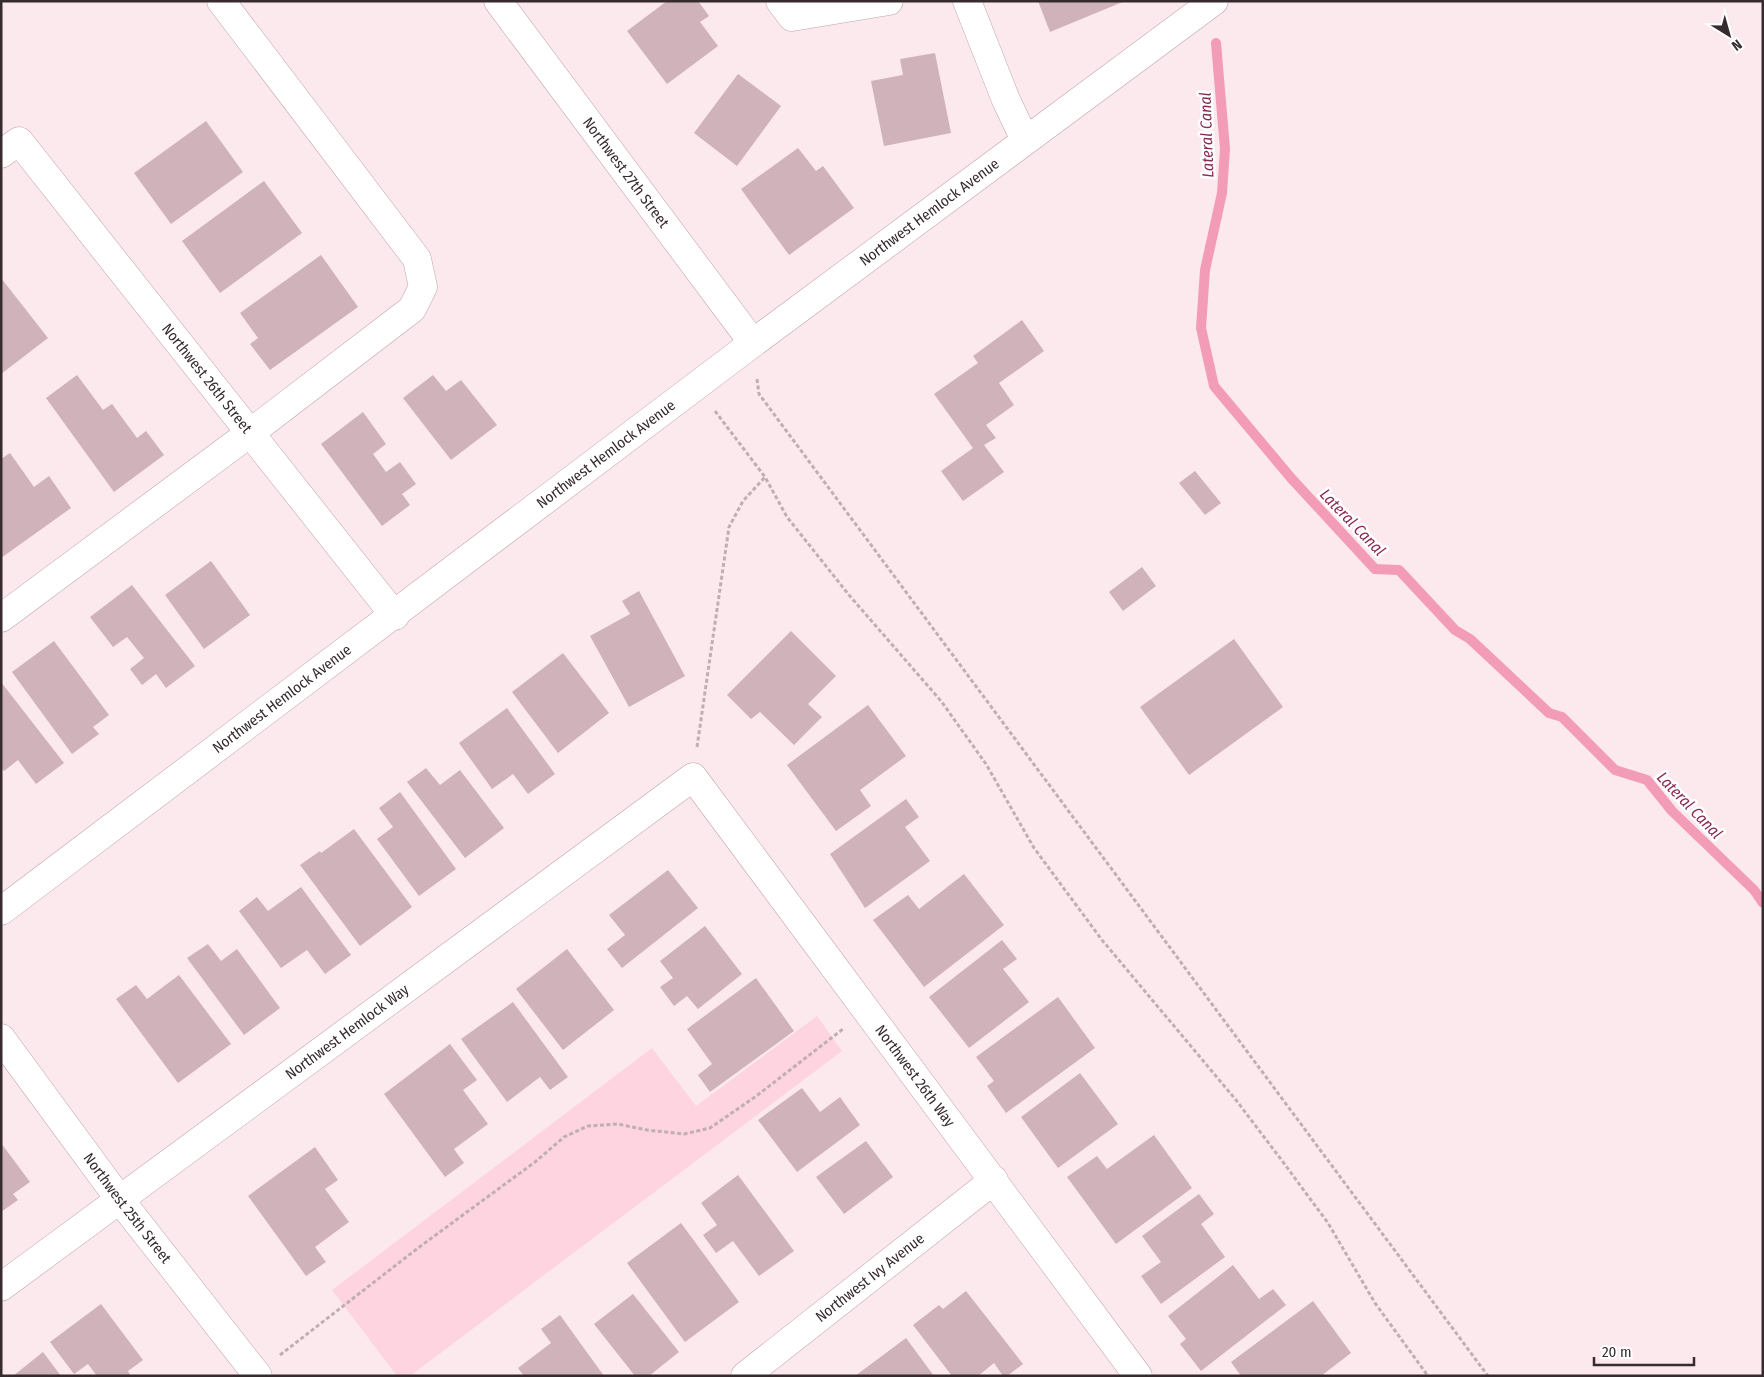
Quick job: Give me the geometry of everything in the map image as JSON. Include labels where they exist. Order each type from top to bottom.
[{"type":"street","points":[[1,618],[250,433],[412,309],[423,287],[417,259],[221,1]]},
{"type":"street","name":"Northwest 27th Street","points":[[498,1],[753,343]]},
{"type":"street","points":[[780,1],[792,18],[889,1]]},
{"type":"street","points":[[967,1],[1006,100],[1025,140]]},
{"type":"street","name":"Northwest Hemlock Avenue","points":[[1,911],[395,616],[753,343],[1214,1]]},
{"type":"street","name":"Northwest 26th Street","points":[[10,148],[250,433],[395,616]]},
{"type":"street","name":"Northwest 26th Way","points":[[693,777],[1138,1376]]},
{"type":"street","name":"Northwest Hemlock Way","points":[[1,1287],[693,777]]},
{"type":"street","name":"Northwest 25th Street","points":[[1,1038],[120,1200],[257,1374]]},
{"type":"street","name":"Northwest Ivy Avenue","points":[[745,1376],[994,1180]]},
{"type":"path","points":[[753,343],[760,394],[1488,1376]]},
{"type":"path","points":[[696,386],[765,477],[787,517],[850,596],[942,701],[986,764],[1034,848],[1102,940],[1236,1100],[1289,1170],[1328,1223],[1375,1303],[1428,1376]]},
{"type":"path","points":[[693,777],[729,527],[743,501],[765,477]]},
{"type":"path","points":[[257,1374],[418,1248],[535,1162],[564,1137],[588,1126],[598,1125],[618,1124],[647,1130],[684,1134],[710,1128],[755,1097],[867,1011]]},
{"type":"shaded area","points":[[817,1016],[842,1051],[410,1376],[397,1376],[332,1290],[652,1048],[696,1106]]},
{"type":"building","points":[[667,1],[698,1],[709,16],[700,22],[718,46],[667,84],[627,31]]},
{"type":"building","points":[[1038,1],[1125,1],[1050,32]]},
{"type":"building","points":[[935,53],[951,133],[884,146],[871,81],[903,75],[900,59]]},
{"type":"building","points":[[738,74],[781,106],[737,166],[694,133]]},
{"type":"building","points":[[206,121],[243,172],[171,224],[134,173]]},
{"type":"building","points":[[798,148],[816,171],[823,166],[854,208],[789,255],[741,189]]},
{"type":"building","points":[[264,181],[302,233],[220,293],[182,241]]},
{"type":"building","points":[[321,255],[358,307],[270,370],[250,344],[258,338],[240,313]]},
{"type":"building","points":[[1,278],[48,338],[1,374]]},
{"type":"building","points":[[1022,320],[1044,351],[999,383],[1014,405],[986,425],[996,438],[984,445],[1004,472],[963,501],[941,471],[973,448],[934,394],[978,363],[973,356]]},
{"type":"building","points":[[77,375],[103,410],[112,404],[137,438],[146,431],[164,455],[114,492],[46,398]]},
{"type":"building","points":[[433,375],[446,391],[461,380],[497,425],[451,460],[403,398]]},
{"type":"building","points":[[363,412],[386,444],[373,454],[386,472],[400,462],[416,484],[402,494],[410,505],[382,526],[321,444]]},
{"type":"building","points":[[10,453],[34,487],[49,476],[71,508],[1,558],[1,459]]},
{"type":"building","points":[[1195,471],[1221,503],[1205,515],[1179,483]]},
{"type":"building","points":[[211,561],[250,615],[204,649],[165,595]]},
{"type":"building","points":[[1142,567],[1156,586],[1123,611],[1109,592]]},
{"type":"building","points":[[132,585],[195,666],[166,688],[156,674],[142,685],[130,669],[144,658],[127,637],[113,647],[90,617]]},
{"type":"building","points":[[639,591],[685,676],[629,707],[590,636],[630,614],[622,601]]},
{"type":"building","points":[[791,631],[836,676],[808,704],[822,717],[794,745],[760,712],[751,719],[727,695]]},
{"type":"building","points":[[1234,639],[1283,707],[1189,775],[1140,707]]},
{"type":"building","points":[[54,641],[109,715],[93,727],[99,734],[72,754],[12,672]]},
{"type":"building","points":[[563,653],[609,713],[558,753],[512,692]]},
{"type":"building","points":[[1,682],[64,763],[36,784],[18,760],[4,771],[1,768]]},
{"type":"building","points":[[868,705],[906,756],[860,790],[871,806],[836,831],[787,765]]},
{"type":"building","points":[[507,708],[555,774],[528,794],[513,774],[492,789],[459,743]]},
{"type":"building","points":[[426,768],[440,785],[460,770],[504,828],[465,858],[407,782]]},
{"type":"building","points":[[400,792],[456,869],[419,896],[377,839],[393,827],[379,808]]},
{"type":"building","points":[[906,799],[919,817],[905,827],[930,861],[865,908],[830,854]]},
{"type":"building","points":[[354,829],[412,907],[360,946],[300,865],[320,851],[321,853]]},
{"type":"building","points":[[668,870],[698,908],[622,968],[607,949],[625,935],[609,915]]},
{"type":"building","points":[[964,874],[1004,925],[924,987],[873,920],[908,895],[919,909]]},
{"type":"building","points":[[301,887],[351,955],[325,974],[307,950],[281,968],[239,911],[257,897],[268,911]]},
{"type":"building","points":[[705,926],[742,974],[698,1009],[687,996],[674,1006],[660,987],[673,978],[660,961]]},
{"type":"building","points":[[1002,940],[1017,959],[1003,969],[1029,1002],[969,1048],[929,997]]},
{"type":"building","points":[[208,944],[221,961],[237,949],[280,1008],[244,1035],[187,958]]},
{"type":"building","points":[[567,949],[614,1010],[563,1050],[516,989]]},
{"type":"building","points":[[179,975],[231,1044],[178,1083],[116,999],[136,985],[147,999]]},
{"type":"building","points":[[756,978],[794,1031],[710,1092],[698,1075],[712,1064],[687,1029]]},
{"type":"building","points":[[1058,997],[1095,1048],[1006,1113],[987,1086],[994,1081],[976,1057]]},
{"type":"building","points":[[513,1002],[568,1077],[550,1090],[540,1077],[507,1102],[461,1039]]},
{"type":"building","points":[[450,1044],[477,1080],[463,1090],[488,1124],[454,1149],[464,1163],[445,1177],[384,1094]]},
{"type":"building","points":[[1080,1073],[1118,1124],[1058,1168],[1021,1117]]},
{"type":"building","points":[[802,1088],[820,1112],[840,1097],[860,1125],[797,1172],[758,1120]]},
{"type":"building","points":[[1154,1135],[1192,1188],[1116,1244],[1067,1177],[1097,1156],[1107,1169]]},
{"type":"building","points":[[866,1141],[893,1177],[844,1214],[816,1177]]},
{"type":"building","points":[[1,1143],[30,1182],[13,1194],[18,1200],[1,1212]]},
{"type":"building","points":[[315,1147],[338,1180],[325,1189],[349,1222],[315,1247],[326,1262],[306,1276],[248,1196]]},
{"type":"building","points":[[738,1175],[794,1251],[759,1276],[733,1241],[716,1253],[703,1235],[717,1225],[701,1203]]},
{"type":"building","points":[[1199,1194],[1214,1214],[1201,1224],[1225,1257],[1161,1304],[1141,1276],[1161,1262],[1142,1236]]},
{"type":"building","points":[[681,1223],[739,1302],[685,1342],[627,1263]]},
{"type":"building","points":[[1233,1265],[1259,1299],[1273,1289],[1286,1305],[1201,1371],[1180,1344],[1186,1339],[1168,1316]]},
{"type":"building","points":[[966,1291],[1023,1364],[1007,1376],[1003,1376],[994,1363],[978,1376],[952,1376],[913,1325],[939,1305],[943,1309]]},
{"type":"building","points":[[633,1294],[679,1352],[649,1376],[635,1376],[594,1324]]},
{"type":"building","points":[[1313,1301],[1351,1353],[1321,1376],[1241,1376],[1231,1362]]},
{"type":"building","points":[[101,1304],[143,1360],[128,1371],[131,1376],[97,1376],[88,1364],[74,1374],[50,1342]]},
{"type":"building","points":[[560,1315],[604,1376],[524,1376],[518,1368],[551,1343],[541,1329]]},
{"type":"building","points":[[906,1338],[934,1376],[855,1376]]},
{"type":"building","points":[[43,1352],[61,1376],[13,1376]]},
{"type":"waterway","name":"Lateral Canal","points":[[1216,43],[1225,149],[1222,193],[1205,270],[1201,328],[1214,386],[1291,478],[1375,569],[1399,570],[1455,630],[1470,639],[1549,713],[1562,717],[1615,770],[1647,780],[1672,811],[1754,890],[1763,903]]}]
